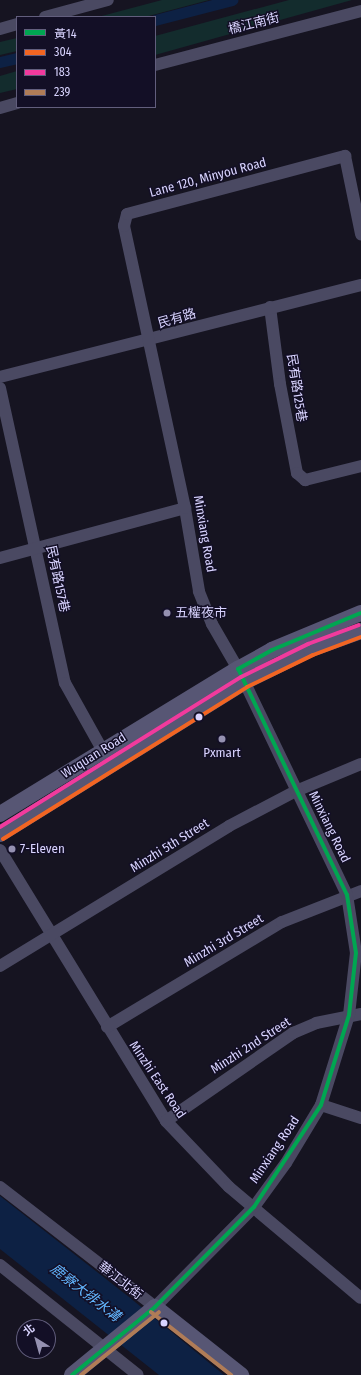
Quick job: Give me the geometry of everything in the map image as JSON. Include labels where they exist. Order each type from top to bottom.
[{"type":"street","points":[[49,16],[108,0]]},
{"type":"street","name":"橋江南街","points":[[156,65],[361,11]]},
{"type":"street","points":[[0,29],[16,24]]},
{"type":"street","points":[[0,108],[16,103]]},
{"type":"street","name":"Lane 120, Minyou Road","points":[[151,341],[124,226],[127,214],[345,156],[361,234]]},
{"type":"street","name":"民有路","points":[[0,377],[151,341],[270,307],[361,284]]},
{"type":"street","name":"民有路125巷","points":[[270,307],[280,384],[297,472],[305,480],[361,466]]},
{"type":"street","name":"Minxiang Road","points":[[151,341],[186,508],[199,591],[212,624],[241,675],[347,895],[356,953],[355,1015],[321,1105],[286,1163],[254,1207],[155,1307]]},
{"type":"street","name":"民有路157巷","points":[[0,388],[36,548],[64,683],[112,765]]},
{"type":"street","points":[[0,558],[186,508]]},
{"type":"street","name":"Wuquan Road","points":[[0,834],[112,765],[241,675],[272,650],[361,613]]},
{"type":"street","name":"Wuquan Road","points":[[0,814],[102,750],[241,675],[361,631]]},
{"type":"street","name":"Minzhi 5th Street","points":[[0,966],[52,936],[229,826],[296,791],[361,764]]},
{"type":"street","name":"Minzhi East Road","points":[[0,850],[107,1028],[166,1121],[229,1187],[361,1298]]},
{"type":"street","name":"Minzhi 3rd Street","points":[[107,1028],[282,922],[347,895],[361,891]]},
{"type":"street","name":"Minzhi 2nd Street","points":[[166,1121],[293,1032],[355,1015]]},
{"type":"street","points":[[321,1105],[361,1118]]},
{"type":"street","name":"華江北街","points":[[0,1187],[241,1375]]},
{"type":"street","points":[[0,1265],[138,1375]]},
{"type":"street","points":[[72,1375],[155,1307]]},
{"type":"green space","points":[[162,0],[209,0],[149,16],[102,16]]},
{"type":"green space","points":[[289,0],[352,0],[156,55],[156,36]]},
{"type":"green space","points":[[16,38],[16,51],[0,55],[0,42]]},
{"type":"green space","points":[[16,71],[16,89],[0,93],[0,76]]},
{"type":"water","name":"鹿寮大排水溝","points":[[0,1196],[129,1297],[224,1375],[159,1375],[0,1249]]},
{"type":"waterway","points":[[156,20],[232,0]]},
{"type":"waterway","points":[[0,62],[16,58]]},
{"type":"transit line","name":"黃14","points":[[72,1375],[155,1307],[254,1207],[321,1105],[349,1015],[356,953],[347,895],[238,669],[272,650],[361,613]]},
{"type":"transit line","name":"183","points":[[0,827],[241,677],[308,644],[359,625]]},
{"type":"transit line","name":"304","points":[[3,839],[247,687],[313,655],[361,637]]},
{"type":"transit line","name":"239","points":[[151,1312],[231,1375]]},
{"type":"transit line","name":"239","points":[[81,1375],[159,1312]]},
{"type":"place","name":"五權夜市","points":[[167,613]]},
{"type":"place","name":"Pxmart","points":[[222,739]]},
{"type":"place","name":"7-Eleven","points":[[12,849]]}]
